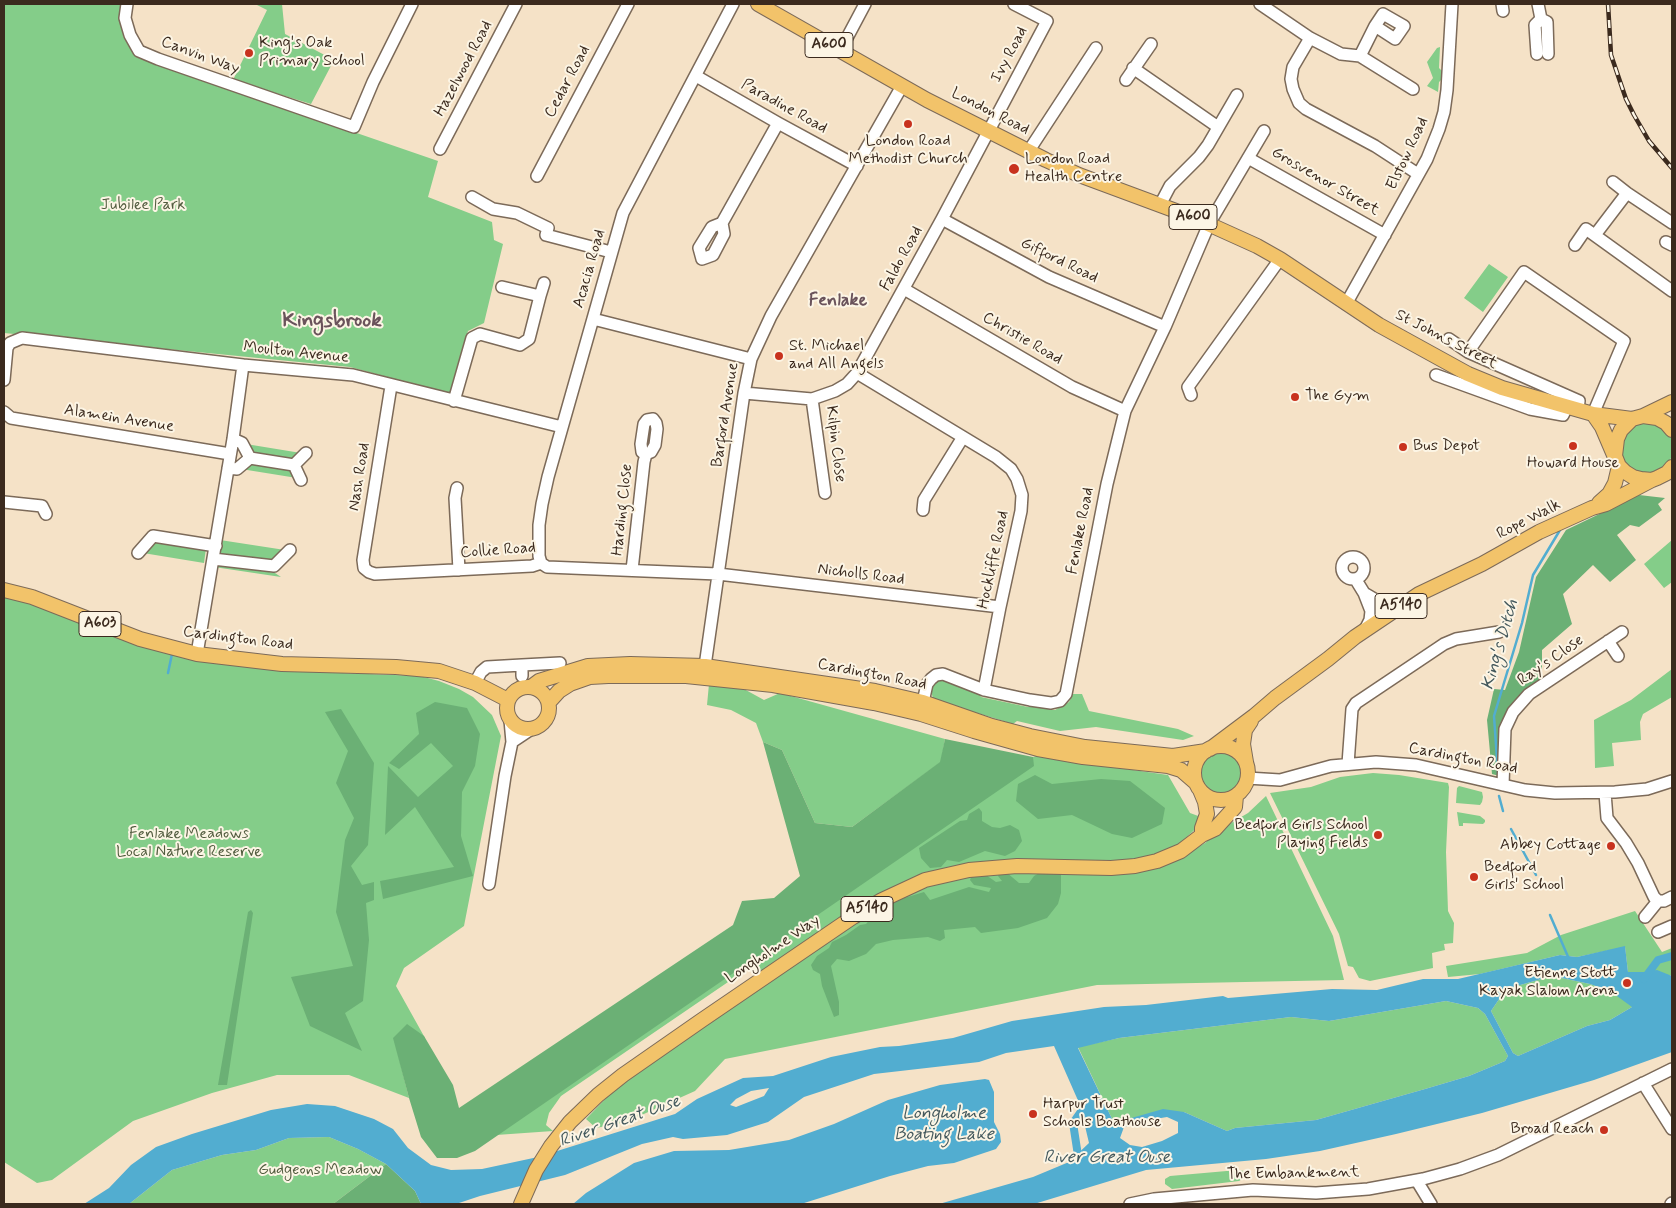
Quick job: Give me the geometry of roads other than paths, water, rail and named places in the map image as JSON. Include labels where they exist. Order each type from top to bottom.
[{"type":"main road","name":"London Road","points":[[758,4],[902,86],[1028,152],[1079,175],[1209,224],[1248,241],[1280,259],[1346,304]]},
{"type":"main road","name":"St Johns Street","points":[[1346,304],[1440,360],[1498,386],[1592,414],[1638,418]]},
{"type":"main road","points":[[1638,418],[1672,402]]},
{"type":"main road","points":[[1592,414],[1602,427],[1617,461],[1633,477],[1672,482]]},
{"type":"main road","name":"A600","points":[[1638,418],[1657,418],[1666,423],[1672,430]]},
{"type":"main road","name":"Rope Walk","points":[[1592,508],[1609,494],[1615,483],[1617,439],[1620,430],[1638,418]]},
{"type":"main road","name":"Rope Walk","points":[[1328,660],[1365,642],[1482,564],[1539,532],[1592,508],[1606,504],[1667,472],[1672,467]]},
{"type":"main road","name":"Rope Walk","points":[[1208,750],[1365,630],[1432,587],[1482,564]]},
{"type":"main road","name":"Cardington Road","points":[[4,590],[32,597],[140,638],[197,654],[282,664],[439,671],[475,683],[508,700]]},
{"type":"main road","name":"Cardington Road","points":[[531,687],[539,681],[588,666],[622,664],[705,666],[866,690],[923,702],[992,726],[1085,747],[1173,756],[1208,750]]},
{"type":"main road","name":"Cardington Road","points":[[549,702],[559,691],[570,684],[590,677],[686,676],[773,686],[874,703],[921,714],[1038,749],[1083,757],[1168,766],[1182,770],[1198,787]]},
{"type":"main road","points":[[531,687],[539,689],[549,702],[548,717],[540,726],[530,730],[519,728],[510,718],[507,709],[508,700],[513,693],[522,688],[531,687]]},
{"type":"main road","name":"Cardington Road","points":[[488,690],[510,718]]},
{"type":"main road","name":"Rope Walk","points":[[1246,762],[1243,748],[1244,736],[1254,716]]},
{"type":"main road","points":[[1198,787],[1212,799],[1220,800],[1236,796],[1245,786],[1248,778],[1246,762],[1241,755],[1227,747],[1208,750],[1200,756],[1195,768],[1198,787],[1205,802],[1207,814],[1202,828],[1202,835]]},
{"type":"main road","name":"Longholme Way","points":[[521,1204],[530,1182],[559,1135],[580,1111],[622,1075],[867,908],[912,885],[954,873],[984,868],[1039,866],[1111,868],[1147,864],[1188,847],[1202,835],[1215,829],[1235,807],[1236,796]]},
{"type":"street","name":"Canvin Way","points":[[127,4],[125,18],[130,35],[139,51],[158,60],[354,127],[373,82],[412,4]]},
{"type":"street","name":"Hazelwood Road","points":[[440,148],[516,4]]},
{"type":"street","name":"Cedar Road","points":[[536,176],[628,4]]},
{"type":"street","name":"Acacia Road","points":[[542,563],[539,556],[542,504],[623,213],[733,4]]},
{"type":"street","points":[[840,51],[865,4]]},
{"type":"street","name":"Ivy Road","points":[[988,131],[1047,21],[1014,4]]},
{"type":"street","points":[[1260,4],[1310,38],[1341,54],[1360,56],[1413,89]]},
{"type":"street","points":[[1538,4],[1541,19],[1546,22],[1542,54]]},
{"type":"street","name":"Elstow Road","points":[[1346,304],[1434,143],[1444,112],[1452,6]]},
{"type":"street","points":[[1360,56],[1375,26]]},
{"type":"street","points":[[1310,38],[1293,67],[1292,89],[1299,102],[1306,108],[1375,146],[1418,174]]},
{"type":"street","points":[[1126,80],[1150,44]]},
{"type":"street","points":[[1028,152],[1096,48]]},
{"type":"street","points":[[1282,61],[1293,67]]},
{"type":"street","points":[[1133,68],[1218,127]]},
{"type":"street","name":"Paradine Road","points":[[696,76],[857,166]]},
{"type":"street","name":"Barford Avenue","points":[[705,666],[744,393],[751,359],[770,316],[902,86]]},
{"type":"street","points":[[1160,205],[1167,190],[1199,157],[1237,95]]},
{"type":"street","points":[[722,223],[778,123]]},
{"type":"street","name":"Faldo Road","points":[[744,393],[812,399],[835,391],[847,384],[857,373],[904,289],[988,131]]},
{"type":"street","name":"Fenlake Road","points":[[923,702],[927,684],[936,675],[943,674],[984,690],[1051,703],[1060,701],[1066,694],[1107,484],[1125,411],[1165,327],[1209,224],[1264,131]]},
{"type":"street","name":"Grosvenor Street","points":[[1248,158],[1385,235]]},
{"type":"street","points":[[1613,182],[1672,223]]},
{"type":"street","points":[[1595,235],[1627,193]]},
{"type":"street","points":[[472,197],[491,214],[517,213],[548,228],[546,235],[612,252]]},
{"type":"street","name":"Gifford Road","points":[[942,219],[1049,277],[1165,327]]},
{"type":"street","points":[[1574,245],[1586,229],[1672,292]]},
{"type":"street","points":[[1191,395],[1188,388],[1280,259]]},
{"type":"street","points":[[1468,352],[1524,272],[1624,341],[1592,414]]},
{"type":"street","points":[[454,400],[472,338],[480,334],[520,345],[529,339],[544,283]]},
{"type":"street","points":[[502,287],[540,296]]},
{"type":"street","name":"Christie Road","points":[[904,289],[1072,387],[1125,411]]},
{"type":"street","points":[[593,319],[751,359]]},
{"type":"street","name":"Moulton Avenue","points":[[4,380],[7,348],[10,343],[22,338],[243,365],[353,375],[562,427]]},
{"type":"street","points":[[1436,375],[1530,409],[1563,415],[1579,401],[1468,352],[1449,339]]},
{"type":"street","points":[[197,654],[214,559],[243,365]]},
{"type":"street","name":"Hockliffe Road","points":[[857,373],[996,457],[1011,469],[1017,479],[1022,495],[1021,511],[984,690]]},
{"type":"street","name":"Nash Road","points":[[369,572],[364,568],[363,560],[391,386]]},
{"type":"street","name":"Kilpin Close","points":[[812,399],[825,493]]},
{"type":"street","name":"Alamein Avenue","points":[[4,412],[11,418],[230,454]]},
{"type":"street","points":[[923,510],[924,500],[963,437]]},
{"type":"street","points":[[233,439],[242,443],[250,458]]},
{"type":"street","points":[[294,465],[306,453]]},
{"type":"street","name":"Harding Close","points":[[632,570],[646,454]]},
{"type":"street","points":[[250,458],[294,465]]},
{"type":"street","points":[[228,468],[238,469],[250,458]]},
{"type":"street","points":[[294,465],[301,480]]},
{"type":"street","points":[[457,488],[459,570]]},
{"type":"street","points":[[4,502],[45,506]]},
{"type":"street","points":[[138,553],[153,536],[216,546]]},
{"type":"street","points":[[214,559],[274,566],[290,550]]},
{"type":"street","name":"Collie Road","points":[[369,572],[375,574],[459,570],[532,566],[542,563],[547,566],[718,574]]},
{"type":"street","name":"Nicholls Road","points":[[718,574],[1000,607]]},
{"type":"street","points":[[1356,580],[1364,593],[1371,615],[1365,630]]},
{"type":"street","points":[[1364,593],[1386,606],[1408,602]]},
{"type":"street","points":[[1348,764],[1352,709],[1356,703],[1444,644],[1456,639],[1499,632]]},
{"type":"street","name":"Ray's Close","points":[[1503,785],[1503,741],[1505,729],[1512,712],[1529,694],[1622,632]]},
{"type":"street","points":[[1608,641],[1618,656]]},
{"type":"street","points":[[475,683],[481,672],[487,667],[522,670],[560,663]]},
{"type":"street","points":[[489,884],[512,742],[510,718]]},
{"type":"street","points":[[512,742],[530,730]]},
{"type":"street","name":"Cardington Road","points":[[1248,778],[1285,779],[1316,770],[1348,764],[1376,762],[1416,765],[1525,790],[1555,793],[1604,794],[1648,789],[1672,781]]},
{"type":"street","points":[[1604,794],[1607,818],[1638,863],[1654,897],[1664,901],[1672,897]]},
{"type":"street","points":[[1645,917],[1658,900]]},
{"type":"street","points":[[1658,932],[1672,926]]},
{"type":"street","name":"The Embankment","points":[[1130,1204],[1154,1199],[1171,1201],[1253,1190],[1316,1193],[1368,1189],[1417,1181],[1460,1169],[1498,1155],[1672,1069]]},
{"type":"street","points":[[1644,1083],[1672,1129]]},
{"type":"street","points":[[1417,1181],[1431,1204]]},
{"type":"water","name":"River Great Ouse","points":[[1625,946],[1628,972],[1657,970],[1672,976],[1672,1052],[1594,1080],[1482,1113],[1396,1134],[1320,1151],[1266,1159],[1146,1170],[1034,1204],[939,1204],[1033,1177],[1069,1162],[1089,1143],[1080,1105],[1054,1046],[1006,1053],[979,1062],[874,1074],[804,1097],[768,1122],[727,1135],[683,1139],[673,1137],[642,1144],[565,1175],[480,1196],[456,1204],[421,1204],[415,1191],[386,1164],[358,1149],[329,1137],[289,1138],[256,1150],[222,1155],[172,1170],[129,1204],[84,1204],[109,1188],[131,1165],[156,1147],[271,1110],[307,1104],[335,1106],[374,1119],[393,1129],[408,1148],[431,1165],[451,1170],[482,1169],[538,1157],[675,1114],[697,1099],[743,1078],[773,1076],[831,1057],[880,1047],[953,1038],[1012,1021],[1104,1007],[1146,1005],[1223,996],[1228,998],[1332,989],[1377,990],[1423,979],[1458,979],[1560,955],[1577,957]],"holes":[[[1552,976],[1590,984],[1610,991],[1632,1007],[1610,1020],[1587,1026],[1518,1056],[1513,1053],[1491,1011],[1506,989]],[[1446,1001],[1478,1008],[1485,1014],[1508,1056],[1505,1061],[1469,1076],[1316,1120],[1235,1128],[1227,1131],[1184,1112],[1163,1109],[1114,1123],[1078,1048],[1119,1038],[1291,1017],[1329,1021]],[[769,1088],[764,1096],[736,1107],[730,1105],[736,1099],[751,1091]],[[1167,1117],[1178,1122],[1178,1133],[1162,1141],[1142,1147],[1130,1145],[1120,1138],[1124,1127]]]},
{"type":"water","name":"Longholme Boating Lake","points":[[989,1080],[994,1092],[994,1122],[1000,1134],[1001,1142],[996,1149],[954,1163],[928,1166],[890,1176],[801,1204],[573,1204],[586,1193],[634,1163],[674,1151],[729,1150],[789,1140],[834,1124],[888,1100],[940,1085]]},
{"type":"waterway","name":"King's Ditch","points":[[1498,774],[1494,716],[1522,623],[1533,575],[1560,530]]},
{"type":"waterway","points":[[168,673],[172,654]]},
{"type":"waterway","name":"King's Ditch","points":[[1499,796],[1503,811]]},
{"type":"waterway","name":"King's Ditch","points":[[1511,829],[1536,875]]},
{"type":"waterway","name":"King's Ditch","points":[[1550,915],[1569,959]]},
{"type":"waterway","points":[[1644,979],[1658,960],[1672,956]]},
{"type":"waterway","name":"River Great Ouse","points":[[1079,1162],[1073,1123],[1087,1103]]},
{"type":"railway","points":[[1608,4],[1611,55],[1626,99],[1649,141],[1672,168]]},
{"type":"place","name":"King's Oak Primary School","points":[[249,53]]},
{"type":"place","name":"London Road Methodist Church","points":[[908,124]]},
{"type":"place","name":"London Road Health Centre","points":[[1014,169]]},
{"type":"place","name":"St. Michael and All Angels","points":[[779,356]]},
{"type":"place","name":"The Gym","points":[[1295,397]]},
{"type":"place","name":"Howard House","points":[[1573,446]]},
{"type":"place","name":"Bus Depot","points":[[1403,447]]},
{"type":"place","name":"Bedford Girls School Playing Fields","points":[[1378,835]]},
{"type":"place","name":"Abbey Cottage","points":[[1611,846]]},
{"type":"place","name":"Bedford Girls' School","points":[[1474,877]]},
{"type":"place","name":"Etienne Stott Kayak Slalom Arena","points":[[1627,983]]},
{"type":"place","name":"Harpur Trust Schools Boathouse","points":[[1033,1114]]},
{"type":"place","name":"Broad Reach","points":[[1604,1130]]},
{"type":"district","name":"Fenlake","points":[[838,301]]},
{"type":"district","name":"Kingsbrook","points":[[332,322]]},
{"type":"park label","name":"Jubilee Park","points":[[143,206]]},
{"type":"park label","name":"Fenlake Meadows Local Nature Reserve","points":[[189,844]]},
{"type":"park label","name":"Gudgeons Meadow","points":[[320,1171]]}]
